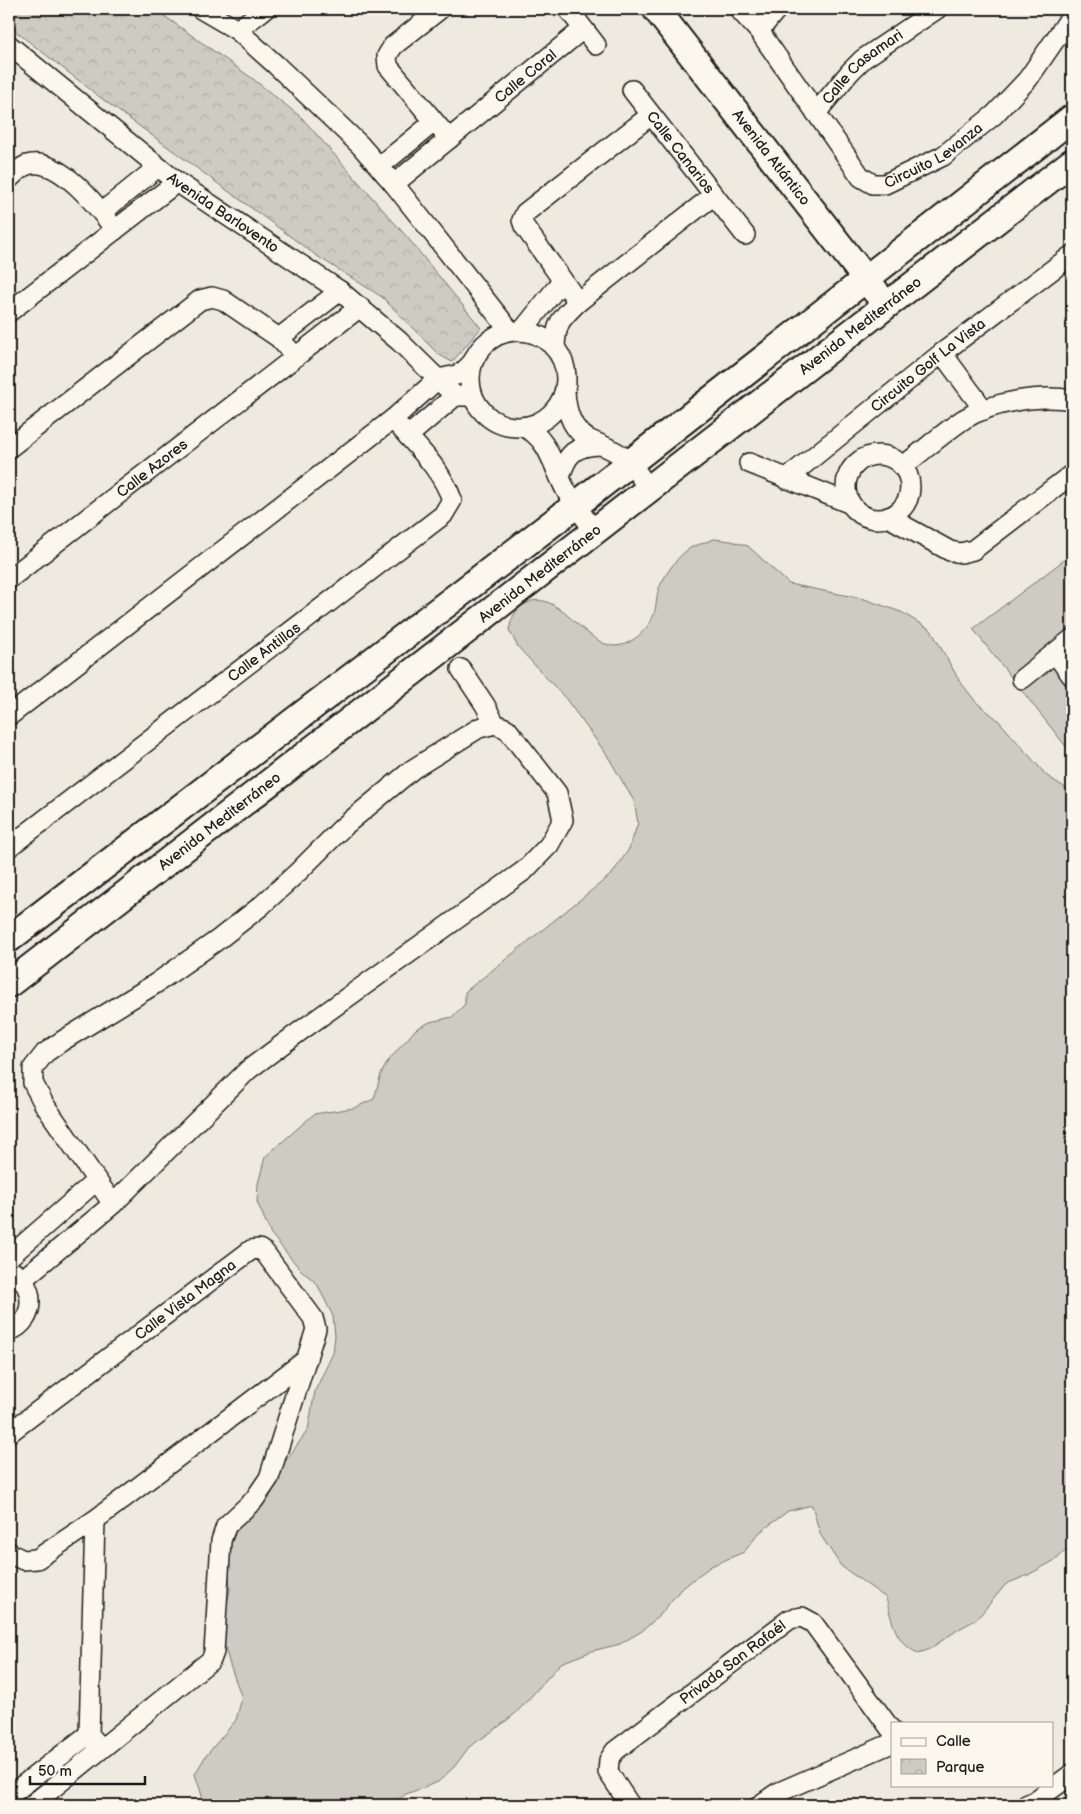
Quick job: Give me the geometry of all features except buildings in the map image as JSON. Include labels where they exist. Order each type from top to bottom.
[{"type":"street","points":[[201,9],[227,14],[237,30],[324,110],[380,166],[516,331]]},
{"type":"street","points":[[237,30],[265,9]]},
{"type":"street","points":[[440,9],[394,46],[387,56],[388,66],[448,139]]},
{"type":"street","points":[[568,9],[596,45]]},
{"type":"street","name":"Avenida Atlántico","points":[[656,9],[886,306]]},
{"type":"street","name":"Circuito Levanza","points":[[739,9],[759,31],[861,176],[873,184],[885,184],[943,156],[994,114],[1028,79],[1072,15]]},
{"type":"street","points":[[759,31],[777,9]]},
{"type":"street","name":"Calle Casamari","points":[[816,113],[850,72],[863,60],[937,9]]},
{"type":"street","name":"Calle Coral","points":[[394,184],[583,29]]},
{"type":"street","name":"Avenida Barlovento","points":[[10,47],[177,182],[360,307],[438,379],[464,396]]},
{"type":"street","points":[[632,90],[651,115]]},
{"type":"street","name":"Calle Canarios","points":[[555,347],[556,328],[564,316],[578,302],[714,195],[651,115],[525,213],[522,220],[524,226],[578,302]]},
{"type":"street","points":[[9,939],[576,505],[1072,118]]},
{"type":"street","points":[[380,166],[434,122]]},
{"type":"street","name":"Avenida Mediterráneo","points":[[9,984],[1072,162]]},
{"type":"street","points":[[9,178],[26,165],[42,163],[56,169],[102,212],[115,230]]},
{"type":"street","points":[[102,212],[158,167]]},
{"type":"street","points":[[9,312],[177,182]]},
{"type":"street","points":[[714,195],[745,235]]},
{"type":"street","name":"Circuito Golf La Vista","points":[[786,478],[942,353],[1072,255]]},
{"type":"street","points":[[516,331],[562,281]]},
{"type":"street","points":[[279,338],[340,292]]},
{"type":"street","points":[[9,448],[200,300],[212,297],[223,300],[279,338],[295,356]]},
{"type":"street","name":"Calle Azores","points":[[9,578],[360,307]]},
{"type":"street","points":[[408,436],[464,396],[470,386],[473,362],[487,342],[497,336],[516,331],[539,336],[555,347],[563,361],[569,418],[579,432],[621,455],[629,462],[649,489]]},
{"type":"street","points":[[942,353],[984,410]]},
{"type":"street","points":[[9,716],[393,419],[438,379],[457,375],[473,362]]},
{"type":"street","points":[[903,466],[965,419],[984,410],[1011,402],[1064,399],[1072,386]]},
{"type":"street","points":[[464,396],[493,421],[513,428],[540,422],[551,414],[561,401],[565,391]]},
{"type":"street","name":"Calle Antillas","points":[[9,847],[443,515],[452,500],[447,486],[434,467],[393,419]]},
{"type":"street","points":[[523,427],[532,430],[540,438],[567,492],[595,532]]},
{"type":"street","points":[[560,477],[568,458],[574,451],[585,446],[600,444]]},
{"type":"street","points":[[874,455],[885,456],[903,466],[909,480],[909,496],[897,512],[888,517],[878,519],[858,512],[851,504],[846,484],[850,473],[860,462],[874,455]]},
{"type":"street","points":[[749,464],[851,504]]},
{"type":"street","points":[[888,517],[950,551],[961,553],[973,550],[1072,474]]},
{"type":"street","points":[[1022,679],[1072,639]]},
{"type":"street","points":[[1055,653],[1072,676]]},
{"type":"street","points":[[460,669],[495,724]]},
{"type":"street","points":[[9,1331],[19,1326],[29,1312],[30,1294],[28,1286],[16,1275],[113,1204],[248,1070],[525,870],[549,845],[563,820],[557,793],[507,728],[495,724],[479,728],[413,769],[343,827],[292,878],[226,934],[155,984],[45,1053],[34,1068],[33,1083],[44,1104],[113,1204]]},
{"type":"street","points":[[9,1257],[96,1180]]},
{"type":"street","name":"Calle Vista Magna","points":[[9,1433],[251,1250],[259,1249],[265,1252],[313,1318],[316,1329],[269,1478],[254,1500],[226,1526],[221,1541],[214,1652],[211,1660],[32,1805]]},
{"type":"street","points":[[9,1552],[23,1560],[37,1559],[96,1520],[307,1359]]},
{"type":"street","points":[[96,1520],[89,1734],[101,1749]]},
{"type":"street","name":"Privada San Rafaél","points":[[622,1802],[608,1772],[609,1760],[615,1751],[790,1619],[802,1617],[813,1623],[891,1730]]},
{"type":"street","points":[[9,1796],[89,1734]]},
{"type":"street","points":[[760,1805],[777,1793],[891,1743]]},
{"type":"street","points":[[1026,1805],[1035,1801],[1072,1774]]},
{"type":"green space","points":[[9,9],[149,9],[163,15],[253,79],[302,118],[407,237],[481,328],[452,362],[438,354],[382,297],[317,256],[105,101],[9,28]]},
{"type":"green space","points":[[714,539],[748,546],[789,584],[864,599],[901,612],[931,630],[959,680],[976,702],[998,720],[1047,776],[1072,792],[1072,1544],[1057,1559],[1028,1575],[1006,1584],[977,1619],[928,1650],[918,1653],[910,1649],[899,1637],[886,1598],[841,1566],[820,1534],[812,1505],[788,1511],[759,1533],[744,1552],[711,1566],[680,1590],[660,1615],[642,1631],[620,1644],[592,1651],[561,1663],[516,1713],[469,1747],[454,1767],[438,1782],[406,1794],[390,1805],[205,1805],[195,1774],[205,1757],[236,1720],[242,1698],[224,1644],[224,1616],[230,1590],[228,1554],[238,1528],[269,1499],[282,1466],[308,1430],[315,1391],[333,1353],[335,1336],[333,1316],[317,1284],[299,1268],[271,1234],[257,1202],[258,1184],[265,1157],[314,1114],[354,1108],[374,1099],[381,1074],[388,1061],[416,1029],[430,1022],[452,1017],[465,1004],[465,992],[612,874],[629,849],[638,823],[634,801],[607,755],[566,699],[518,647],[509,630],[516,611],[527,603],[538,600],[549,603],[560,609],[592,637],[615,646],[627,643],[639,636],[652,620],[659,588],[674,564],[687,550]]},
{"type":"green space","points":[[1072,554],[1072,754],[973,629]]}]
